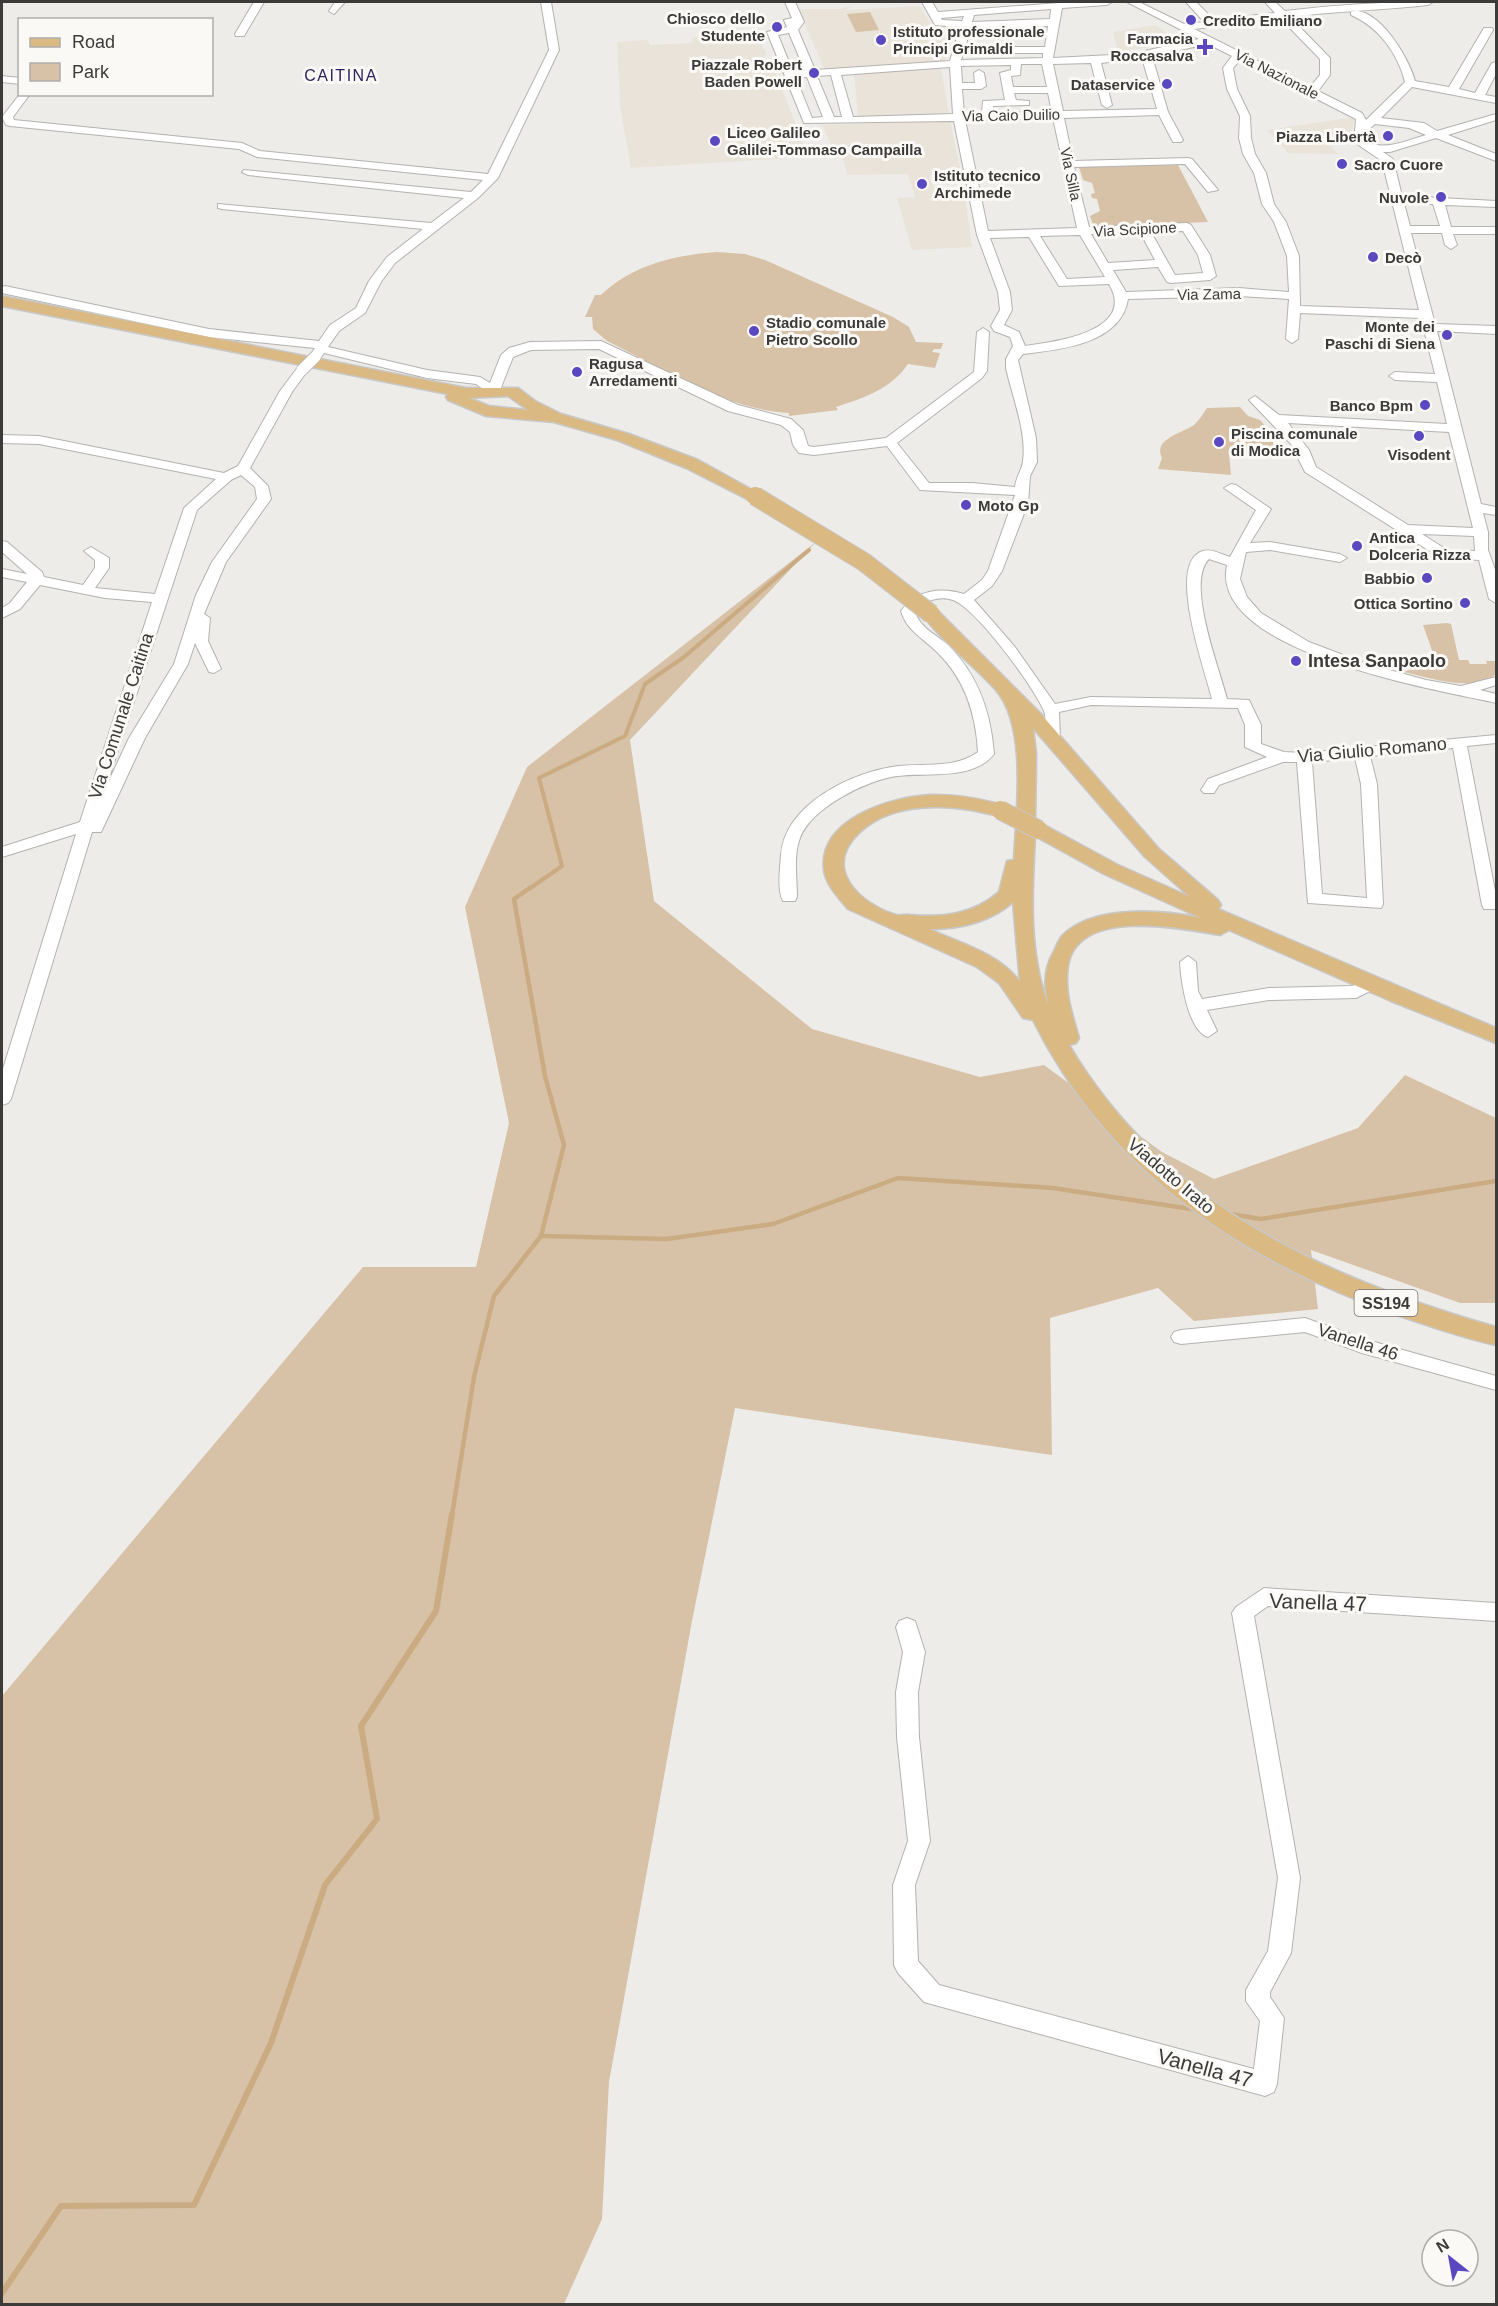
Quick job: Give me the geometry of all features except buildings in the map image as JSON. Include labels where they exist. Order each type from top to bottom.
[{"type":"main road","points":[[3,296],[421,385],[487,396],[518,396],[555,417]]},
{"type":"main road","points":[[487,396],[492,413],[507,412],[555,417],[660,450],[755,496],[864,562],[931,614],[1052,739],[1152,853],[1207,902],[1255,933]]},
{"type":"main road","points":[[507,412],[518,407],[518,396]]},
{"type":"main road","points":[[1007,692],[1024,730],[1027,786],[1024,910],[1031,985],[1049,1030],[1077,1077]]},
{"type":"main road","points":[[868,911],[904,921],[942,922],[977,914],[1002,901],[1009,894],[1027,786]]},
{"type":"main road","points":[[1077,1077],[1056,1055],[1006,978],[984,962],[868,911],[843,893],[833,867],[833,856],[841,840],[866,818],[902,804],[960,802],[1000,810],[1113,871],[1368,985],[1497,1036]]},
{"type":"main road","points":[[1077,1077],[1072,1049],[1057,1011],[1054,977],[1062,951],[1077,934],[1113,919],[1165,918],[1220,928],[1284,948]]},
{"type":"main road","points":[[1472,1026],[1497,1030]]},
{"type":"main road","name":"Viadotto Irato","points":[[1077,1077],[1114,1126],[1160,1172],[1217,1216],[1282,1256],[1339,1285],[1408,1311],[1497,1336]]},
{"type":"street","points":[[240,34],[259,2]]},
{"type":"street","points":[[33,1005],[44,987],[90,839],[111,793],[137,738],[181,664],[203,595],[219,562],[264,499],[261,486],[243,469],[286,391],[320,350],[334,328],[360,310],[375,281],[391,260],[474,196],[492,178],[554,50],[546,2]]},
{"type":"street","points":[[781,2],[794,25]]},
{"type":"street","points":[[790,2],[794,25],[810,73],[830,120]]},
{"type":"street","points":[[927,2],[939,23],[1002,10],[1107,2]]},
{"type":"street","points":[[945,2],[969,18],[1027,36],[1050,50]]},
{"type":"street","points":[[983,2],[1002,10]]},
{"type":"street","points":[[1018,2],[1034,8]]},
{"type":"street","name":"Via Nazionale","points":[[1132,2],[1358,115],[1361,119],[1359,133]]},
{"type":"street","points":[[1191,2],[1212,24]]},
{"type":"street","points":[[1270,2],[1325,58],[1325,75],[1312,92]]},
{"type":"street","points":[[1189,29],[1428,2]]},
{"type":"street","name":"Via Silla","points":[[1063,5],[1055,22],[1047,62],[1084,232],[1122,296]]},
{"type":"street","points":[[1355,10],[1396,47],[1402,56],[1410,83]]},
{"type":"street","points":[[969,18],[975,50]]},
{"type":"street","points":[[1189,29],[1212,24],[1286,18]]},
{"type":"street","points":[[975,50],[1027,36],[1055,22]]},
{"type":"street","points":[[794,25],[772,32],[790,75],[1095,60],[1211,40]]},
{"type":"street","points":[[955,68],[997,26]]},
{"type":"street","points":[[1454,90],[1488,30]]},
{"type":"street","points":[[1146,53],[1163,112],[1178,140]]},
{"type":"street","points":[[1239,54],[1228,68],[1232,89],[1243,109],[1245,138],[1263,182],[1268,204],[1290,243],[1293,256],[1292,339]]},
{"type":"street","points":[[1095,60],[1107,105]]},
{"type":"street","points":[[955,68],[979,73],[1016,73],[1016,63]]},
{"type":"street","points":[[1479,95],[1497,65]]},
{"type":"street","points":[[487,396],[505,364],[507,355],[530,346],[601,345],[733,408],[786,422],[796,430],[800,446],[804,450],[836,449],[890,442],[978,375],[983,354],[992,343],[992,328],[1006,310],[1004,292],[983,235],[959,117],[955,68]]},
{"type":"street","points":[[830,72],[843,93],[853,120]]},
{"type":"street","points":[[957,86],[981,86],[979,73]]},
{"type":"street","points":[[1005,73],[1011,103]]},
{"type":"street","name":"Via Caio Duilio","points":[[790,75],[808,121],[988,116],[1058,109],[1163,112]]},
{"type":"street","points":[[2,79],[18,81]]},
{"type":"street","points":[[1410,83],[1497,100]]},
{"type":"street","points":[[1410,83],[1359,133],[1358,138],[1363,145],[1385,157],[1473,507],[1488,551],[1497,599]]},
{"type":"street","points":[[1009,90],[1054,90]]},
{"type":"street","points":[[23,96],[7,117],[10,123],[242,146],[257,154],[492,178]]},
{"type":"street","points":[[988,116],[987,103],[1011,103],[1058,109]]},
{"type":"street","points":[[1363,145],[1390,149],[1497,117]]},
{"type":"street","points":[[1374,118],[1412,125],[1443,127],[1449,130]]},
{"type":"street","points":[[1412,125],[1497,158]]},
{"type":"street","points":[[1068,164],[1188,161],[1212,190]]},
{"type":"street","points":[[248,172],[474,196]]},
{"type":"street","points":[[1395,200],[1438,201],[1484,220]]},
{"type":"street","points":[[1438,201],[1451,245]]},
{"type":"street","points":[[1403,229],[1447,230],[1484,220],[1497,204]]},
{"type":"street","points":[[222,206],[434,227]]},
{"type":"street","points":[[1484,220],[1488,245]]},
{"type":"street","name":"Via Scipione","points":[[983,235],[1187,227],[1204,255],[1210,276],[1171,279],[1162,263]]},
{"type":"street","points":[[1104,267],[1162,263],[1144,229]]},
{"type":"street","points":[[1033,234],[1063,283],[1111,280]]},
{"type":"street","name":"Via Zama","points":[[1122,296],[1239,292],[1294,302],[1425,314]]},
{"type":"street","points":[[3,296],[209,333],[320,350],[434,375],[480,381],[487,396]]},
{"type":"street","points":[[1019,351],[1068,344],[1093,334],[1116,319],[1123,306],[1122,296]]},
{"type":"street","points":[[1428,327],[1497,330]]},
{"type":"street","points":[[965,600],[987,584],[995,571],[1013,529],[1022,492],[1023,476],[1030,462],[1029,438],[1011,368],[1012,359],[1019,351],[1020,342],[1008,330],[992,328]]},
{"type":"street","points":[[434,375],[480,374],[505,364]]},
{"type":"street","points":[[505,364],[518,396]]},
{"type":"street","points":[[1395,376],[1442,378]]},
{"type":"street","points":[[1256,400],[1277,419],[1309,458],[1310,470],[1444,554],[1488,551]]},
{"type":"street","points":[[1277,419],[1453,428]]},
{"type":"street","points":[[2,439],[39,440],[226,477]]},
{"type":"street","points":[[890,442],[925,487],[972,487],[1022,492]]},
{"type":"street","name":"Via Comunale Caitina","points":[[2,1099],[33,1005],[38,977],[94,798],[191,508],[226,477],[243,469]]},
{"type":"street","points":[[1231,488],[1264,509],[1252,526],[1235,563],[1233,581],[1239,594],[1262,622],[1281,634],[1325,655],[1370,670],[1453,689],[1494,690]]},
{"type":"street","points":[[1473,507],[1497,511]]},
{"type":"street","points":[[1401,529],[1488,551]]},
{"type":"street","points":[[2,545],[37,575],[37,579]]},
{"type":"street","points":[[1242,548],[1270,546],[1340,558]]},
{"type":"street","points":[[87,589],[102,568],[102,558],[92,551]]},
{"type":"street","points":[[1051,709],[1091,701],[1221,704],[1197,616],[1194,574],[1200,558],[1206,554],[1235,563]]},
{"type":"street","points":[[2,573],[140,599],[161,599]]},
{"type":"street","points":[[2,614],[15,606],[37,579]]},
{"type":"street","points":[[789,897],[789,855],[793,835],[806,817],[832,798],[867,778],[896,772],[955,768],[976,763],[986,754],[985,726],[967,677],[941,647],[910,622],[908,611],[914,601],[925,596],[944,595],[965,600],[994,628],[1051,709],[1054,727],[1052,739]]},
{"type":"street","points":[[199,612],[204,621],[201,641],[214,669]]},
{"type":"street","name":"Via Giulio Romano","points":[[1221,704],[1244,703],[1252,725],[1253,747],[1282,757],[1305,758],[1497,739]]},
{"type":"street","points":[[1459,742],[1490,904]]},
{"type":"street","points":[[1305,758],[1314,899],[1374,904],[1369,784],[1361,752]]},
{"type":"street","points":[[1209,790],[1212,782],[1282,757]]},
{"type":"street","points":[[94,798],[111,793]]},
{"type":"street","points":[[2,852],[87,825]]},
{"type":"street","points":[[1188,962],[1190,991],[1208,1031]]},
{"type":"street","points":[[1195,1006],[1280,993],[1356,992],[1368,985]]},
{"type":"street","name":"Vanella 46","points":[[1181,1337],[1305,1325],[1328,1330],[1362,1346],[1497,1383]]},
{"type":"street","name":"Vanella 47","points":[[907,1627],[914,1652],[907,1692],[908,1737],[919,1841],[903,1885],[906,1965],[932,1994],[1266,2084],[1272,2018],[1258,2001],[1258,1990],[1279,1953],[1289,1878],[1243,1613],[1264,1597],[1497,1612]]},
{"type":"shaded area","name":"Istituto professionale Principi Grimaldi","points":[[855,5],[845,10],[920,6],[932,26],[949,25],[954,34],[944,62],[825,70],[798,9],[840,9]]},
{"type":"shaded area","points":[[1155,25],[1180,42],[1118,52],[1113,32]]},
{"type":"shaded area","points":[[759,33],[761,36],[757,38],[767,54],[764,56],[766,64],[772,65],[809,157],[631,168],[620,106],[617,42],[648,40],[650,45],[692,43],[691,38]]},
{"type":"shaded area","points":[[941,68],[949,114],[858,116],[854,74]]},
{"type":"shaded area","points":[[1354,117],[1352,134],[1324,138],[1338,154],[1288,153],[1267,130]]},
{"type":"shaded area","name":"Istituto tecnico Archimede","points":[[950,121],[961,172],[932,173],[930,179],[936,192],[964,190],[972,247],[912,250],[897,198],[915,197],[908,174],[848,175],[841,153],[835,153],[823,127],[819,125]]},
{"type":"green space","points":[[870,12],[879,30],[856,32],[847,14]]},
{"type":"green space","points":[[1178,165],[1208,222],[1094,227],[1090,216],[1100,211],[1097,199],[1092,198],[1091,194],[1095,193],[1092,183],[1083,180],[1079,167]]},
{"type":"green space","name":"Stadio comunale Pietro Scollo","points":[[717,252],[745,254],[765,260],[893,317],[909,327],[916,342],[943,343],[941,349],[934,349],[932,352],[940,353],[935,368],[908,364],[894,380],[876,392],[836,407],[838,410],[789,416],[789,413],[766,410],[719,396],[672,375],[607,341],[593,329],[592,317],[585,317],[595,295],[601,295],[626,276],[640,269],[670,259]]},
{"type":"green space","name":"Piscina comunale di Modica","points":[[1240,407],[1248,416],[1260,420],[1275,437],[1273,443],[1282,455],[1236,452],[1229,454],[1231,475],[1158,469],[1162,458],[1160,451],[1165,441],[1195,424],[1207,408]]},
{"type":"green space","points":[[816,542],[630,740],[654,901],[812,1029],[980,1077],[1044,1065],[1162,1152],[1214,1179],[1358,1128],[1405,1075],[1496,1118],[1496,1303],[1460,1303],[1311,1250],[1318,1309],[1194,1321],[1158,1288],[1050,1318],[1052,1455],[735,1408],[692,1621],[609,2082],[602,2219],[564,2304],[2,2304],[2,1696],[363,1267],[476,1267],[509,1123],[465,907],[527,767]]},
{"type":"green space","points":[[1451,624],[1459,660],[1468,660],[1470,664],[1487,664],[1486,661],[1496,661],[1496,674],[1475,683],[1463,683],[1404,672],[1435,659],[1423,625]]},
{"type":"waterway","points":[[529,889],[562,866],[539,778],[625,736],[645,684],[684,657],[809,550]]},
{"type":"waterway","points":[[531,887],[514,899],[545,1076],[564,1145],[541,1236]]},
{"type":"waterway","points":[[541,1236],[667,1239],[773,1224],[898,1178],[1053,1188],[1198,1210]]},
{"type":"waterway","points":[[1230,1214],[1261,1219],[1496,1181]]},
{"type":"waterway","points":[[452,1515],[474,1377],[494,1296],[541,1236]]},
{"type":"waterway","points":[[2,2293],[61,2206],[194,2205],[271,2043],[325,1885],[377,1819],[361,1726],[436,1611],[452,1514]]},
{"type":"place","name":"Credito Emiliano","points":[[1191,20]]},
{"type":"place","name":"Chiosco dello Studente","points":[[777,27]]},
{"type":"place","name":"Istituto professionale Principi Grimaldi","points":[[881,40]]},
{"type":"place","name":"Farmacia Roccasalva","points":[[1205,47]]},
{"type":"place","name":"Piazzale Robert Baden Powell","points":[[814,73]]},
{"type":"place","name":"Dataservice","points":[[1167,84]]},
{"type":"place","name":"Piazza Libertà","points":[[1388,136]]},
{"type":"place","name":"Liceo Galileo Galilei-Tommaso Campailla","points":[[715,141]]},
{"type":"place","name":"Sacro Cuore","points":[[1342,164]]},
{"type":"place","name":"Istituto tecnico Archimede","points":[[922,184]]},
{"type":"place","name":"Nuvole","points":[[1441,197]]},
{"type":"place","name":"Decò","points":[[1373,257]]},
{"type":"place","name":"Stadio comunale Pietro Scollo","points":[[754,331]]},
{"type":"place","name":"Monte dei Paschi di Siena","points":[[1447,335]]},
{"type":"place","name":"Ragusa Arredamenti","points":[[577,372]]},
{"type":"place","name":"Banco Bpm","points":[[1425,405]]},
{"type":"place","name":"Visodent","points":[[1419,436]]},
{"type":"place","name":"Piscina comunale di Modica","points":[[1219,442]]},
{"type":"place","name":"Moto Gp","points":[[966,505]]},
{"type":"place","name":"Antica Dolceria Rizza","points":[[1357,546]]},
{"type":"place","name":"Babbio","points":[[1427,578]]},
{"type":"place","name":"Ottica Sortino","points":[[1465,603]]},
{"type":"place","name":"Intesa Sanpaolo","points":[[1296,661]]},
{"type":"district","name":"CAITINA","points":[[341,75]]}]
